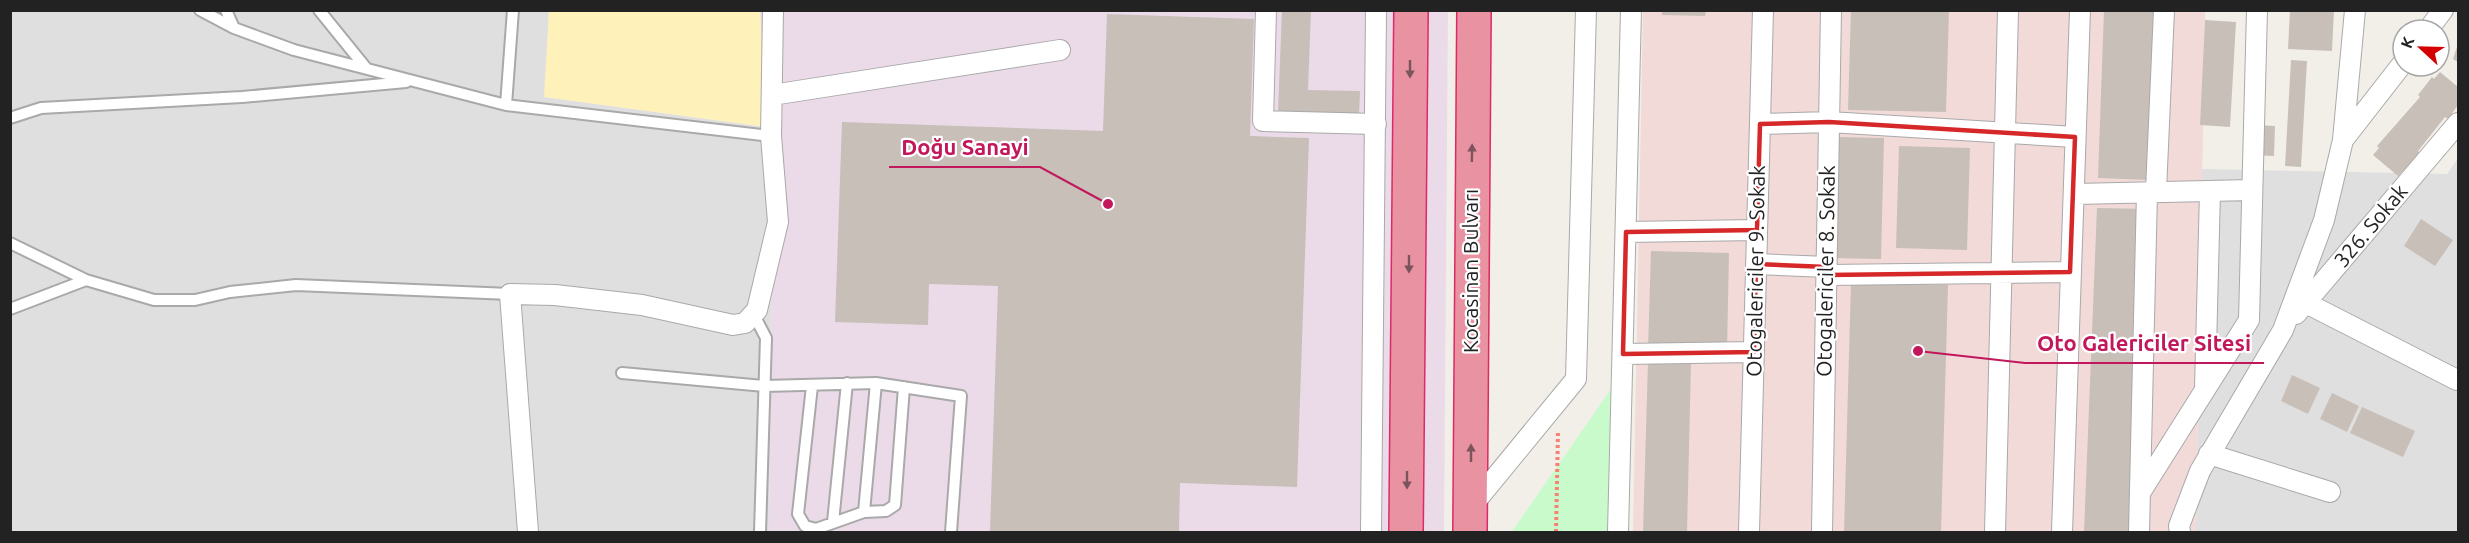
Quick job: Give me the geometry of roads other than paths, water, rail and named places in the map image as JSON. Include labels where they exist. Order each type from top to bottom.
[{"type":"highway","points":[[1407,532],[1410,10]]},
{"type":"highway","name":"Kocasinan Bulvarı","points":[[1470,520],[1474,10]]},
{"type":"street","points":[[528,532],[510,294],[566,296],[642,305],[733,326],[745,323],[754,315],[778,222],[771,136],[773,10]]},
{"type":"street","points":[[1266,10],[1263,121],[1376,124]]},
{"type":"street","points":[[1371,532],[1376,10]]},
{"type":"street","points":[[1470,520],[1576,380],[1586,10]]},
{"type":"street","points":[[1618,532],[1631,10]]},
{"type":"street","name":"Otogalericiler 9. Sokak","points":[[1749,532],[1763,10]]},
{"type":"street","name":"Otogalericiler 8. Sokak","points":[[1822,532],[1831,10]]},
{"type":"street","points":[[1995,532],[2008,10]]},
{"type":"street","points":[[2062,532],[2080,10]]},
{"type":"street","points":[[2139,532],[2152,192],[2164,10]]},
{"type":"street","points":[[2140,493],[2249,320],[2257,10]]},
{"type":"street","points":[[2180,532],[2188,497],[2209,454],[2283,330],[2324,220],[2343,140],[2355,10]]},
{"type":"street","points":[[772,94],[1060,50]]},
{"type":"street","points":[[2343,140],[2391,78]]},
{"type":"street","points":[[1760,124],[1828,122],[2075,137]]},
{"type":"street","name":"326. Sokak","points":[[2283,330],[2458,123]]},
{"type":"street","points":[[2205,389],[2210,190]]},
{"type":"street","points":[[2075,194],[2252,190]]},
{"type":"street","points":[[1626,232],[1757,230]]},
{"type":"street","points":[[1756,264],[1827,271],[2070,272]]},
{"type":"street","points":[[2306,303],[2457,380]]},
{"type":"street","points":[[1623,354],[1754,352]]},
{"type":"street","points":[[2209,454],[2330,492]]},
{"type":"lane","points":[[200,10],[234,28],[294,50],[506,105],[771,136]]},
{"type":"lane","points":[[226,10],[234,28]]},
{"type":"lane","points":[[319,10],[367,68]]},
{"type":"lane","points":[[506,105],[513,10]]},
{"type":"lane","points":[[10,118],[41,108],[242,97],[415,81]]},
{"type":"lane","points":[[10,243],[86,280],[137,296],[168,301],[195,300],[230,292],[296,285],[510,294]]},
{"type":"lane","points":[[10,309],[86,280]]},
{"type":"lane","points":[[754,315],[766,338],[760,532]]},
{"type":"lane","points":[[622,373],[765,386],[876,383],[960,396],[951,532]]},
{"type":"lane","points":[[833,522],[848,383]]},
{"type":"lane","points":[[864,512],[876,383]]},
{"type":"lane","points":[[812,386],[798,514],[805,526],[816,529],[864,512],[886,512],[895,506],[904,387]]},
{"type":"place","name":"Doğu Sanayi","points":[[1108,204]]},
{"type":"place","name":"Oto Galericiler Sitesi","points":[[1918,351]]}]
